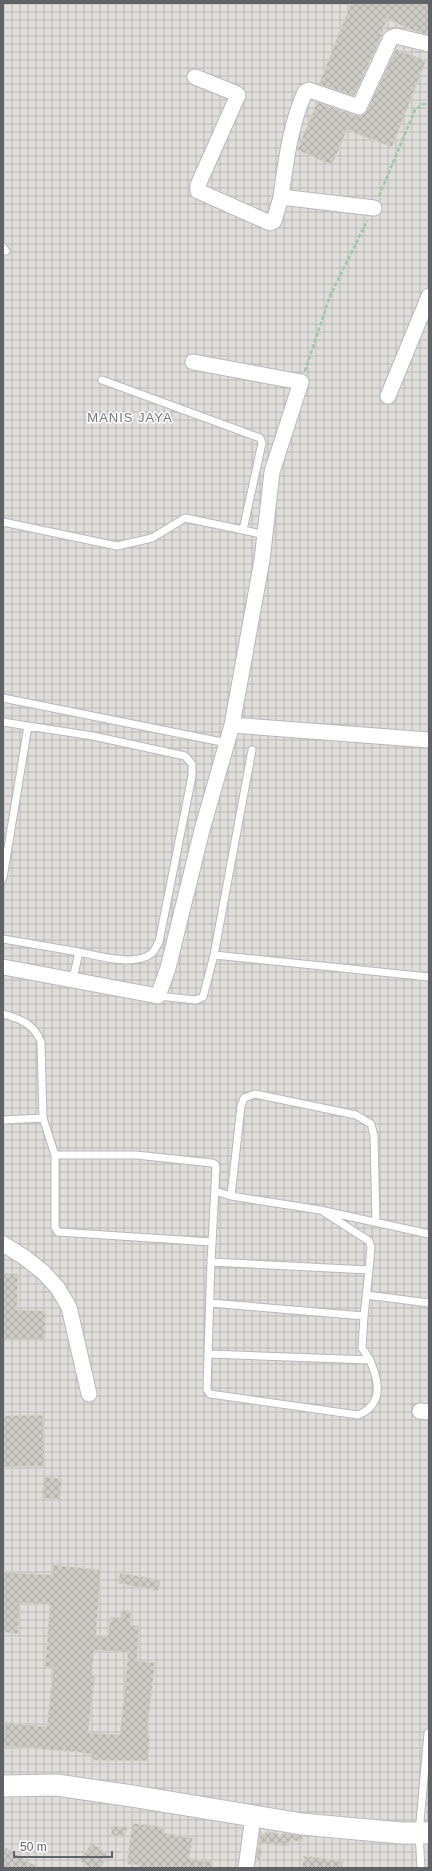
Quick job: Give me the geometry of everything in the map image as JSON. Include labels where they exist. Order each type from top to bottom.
[{"type":"street","points":[[195,77],[235,93],[238,96],[198,184],[198,191],[270,223],[274,221],[281,197],[289,140],[296,113],[305,92],[309,90],[359,107],[391,38],[396,36],[429,44]]},
{"type":"street","points":[[281,197],[374,208]]},
{"type":"street","points":[[388,396],[429,296]]},
{"type":"street","points":[[3,967],[74,979],[158,996],[168,968],[202,830],[232,725],[262,560],[272,472],[301,382],[192,362]]},
{"type":"street","points":[[232,725],[429,740]]},
{"type":"street","points":[[3,1244],[24,1257],[43,1272],[57,1287],[69,1307],[89,1394]]},
{"type":"street","points":[[6,1791],[57,1785],[310,1825],[401,1833],[424,1833]]},
{"type":"street","points":[[246,1868],[253,1817]]},
{"type":"lane","points":[[102,380],[257,436],[262,443],[244,530]]},
{"type":"lane","points":[[255,471],[272,472]]},
{"type":"lane","points":[[3,522],[117,546],[152,538],[185,518],[265,535]]},
{"type":"lane","points":[[3,698],[227,743]]},
{"type":"lane","points":[[3,722],[93,736],[185,756],[192,764],[192,776],[159,942],[152,954],[136,959],[114,960],[79,952],[3,939]]},
{"type":"lane","points":[[3,878],[28,726]]},
{"type":"lane","points":[[158,996],[200,999],[203,997],[214,955],[252,750]]},
{"type":"lane","points":[[74,979],[79,952]]},
{"type":"lane","points":[[214,955],[429,977]]},
{"type":"lane","points":[[3,1014],[16,1017],[31,1026],[37,1031],[41,1042],[43,1118],[55,1156],[55,1227],[58,1232],[212,1242]]},
{"type":"lane","points":[[231,1196],[241,1106],[244,1098],[255,1094],[356,1115],[371,1124],[374,1136],[376,1222]]},
{"type":"lane","points":[[3,1120],[43,1118]]},
{"type":"lane","points":[[55,1156],[136,1155],[215,1164],[208,1354],[208,1390],[210,1394],[358,1415],[368,1411],[377,1399],[377,1375],[362,1348],[371,1247],[369,1241],[320,1210]]},
{"type":"lane","points":[[215,1191],[231,1196],[320,1210],[429,1234]]},
{"type":"lane","points":[[211,1262],[369,1270]]},
{"type":"lane","points":[[366,1295],[429,1302]]},
{"type":"lane","points":[[210,1303],[364,1316]]},
{"type":"lane","points":[[208,1354],[370,1360]]},
{"type":"lane","points":[[421,1868],[428,1733]]},
{"type":"path","points":[[301,382],[330,296],[374,208],[415,110],[423,104],[429,104]]},
{"type":"shaded area","points":[[3,3],[429,3],[429,1868],[3,1868]]},
{"type":"building","points":[[351,3],[429,3],[429,35],[414,31],[387,19],[379,42],[354,96],[319,84]]},
{"type":"building","points":[[396,49],[426,61],[392,147],[347,130],[332,165],[297,150],[317,102],[356,116],[365,114]]},
{"type":"building","points":[[3,1273],[18,1274],[17,1310],[46,1311],[45,1340],[3,1340]]},
{"type":"building","points":[[43,1415],[45,1466],[3,1467],[3,1416]]},
{"type":"building","points":[[44,1477],[62,1479],[60,1500],[42,1498]]},
{"type":"building","points":[[53,1565],[101,1570],[96,1635],[107,1637],[111,1617],[121,1618],[121,1610],[131,1611],[130,1625],[139,1626],[137,1661],[155,1663],[148,1723],[148,1736],[150,1736],[148,1761],[91,1760],[91,1754],[3,1746],[5,1722],[47,1727],[53,1668],[45,1667],[50,1605],[20,1603],[18,1634],[3,1632],[3,1572],[52,1575]],"holes":[[[94,1650],[128,1653],[120,1735],[88,1733],[95,1676],[92,1676]]]},
{"type":"building","points":[[120,1573],[160,1580],[158,1591],[118,1583]]},
{"type":"building","points":[[132,1823],[163,1827],[163,1833],[193,1838],[189,1858],[213,1862],[213,1868],[139,1868],[139,1865],[127,1864]]},
{"type":"building","points":[[112,1826],[129,1827],[122,1837],[111,1836]]},
{"type":"building","points":[[265,1832],[278,1833],[278,1836],[281,1836],[282,1833],[303,1836],[302,1842],[290,1840],[289,1846],[258,1844],[260,1834],[265,1834]]},
{"type":"building","points":[[92,1843],[109,1855],[100,1868],[90,1868],[79,1860]]},
{"type":"building","points":[[3,1846],[39,1868],[3,1868]]},
{"type":"building","points":[[258,1847],[262,1848],[260,1861],[256,1861]]},
{"type":"building","points":[[304,1856],[343,1861],[342,1868],[302,1868]]},
{"type":"district","name":"MANIS JAYA","points":[[130,417]]}]
